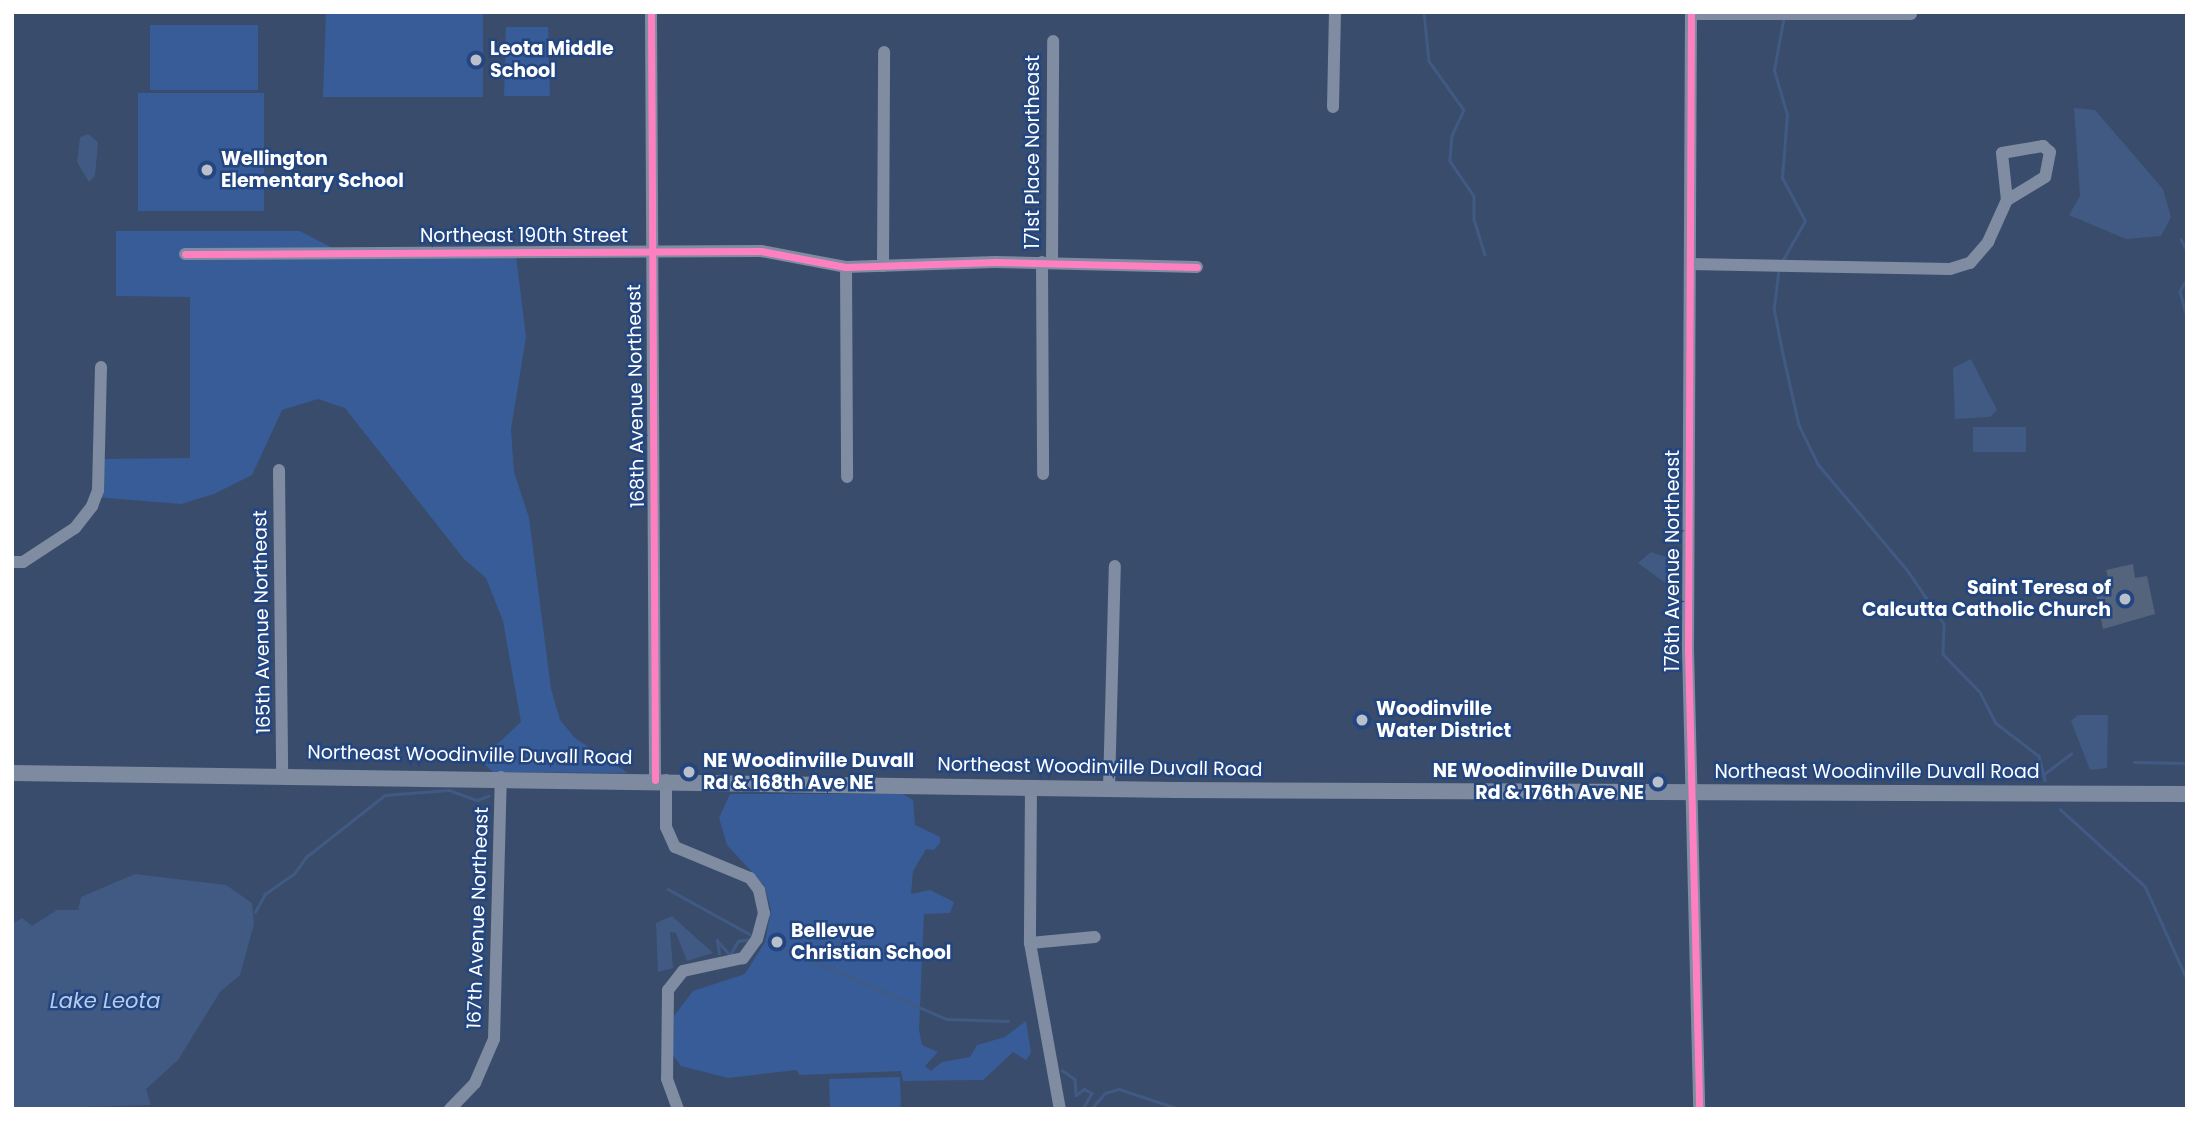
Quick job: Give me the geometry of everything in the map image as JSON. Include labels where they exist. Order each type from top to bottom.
[{"type":"main road","name":"Northeast Woodinville Duvall Road","points":[[12,773],[282,773],[1109,788],[2187,794]]},
{"type":"street","name":"168th Avenue Northeast","points":[[651,12],[661,780],[666,827],[675,847],[750,878],[759,890],[764,913],[757,939],[743,958],[683,971],[668,990],[667,1079],[678,1109]]},
{"type":"street","points":[[1333,107],[1335,12]]},
{"type":"street","points":[[1691,13],[1911,14]]},
{"type":"street","name":"176th Avenue Northeast","points":[[1691,13],[1690,792],[1699,1109]]},
{"type":"street","name":"171st Place Northeast","points":[[1043,474],[1053,41]]},
{"type":"street","points":[[883,265],[884,52]]},
{"type":"street","points":[[1690,264],[1950,269],[1980,253],[2007,200],[2045,177],[2050,152],[2026,146],[2002,153],[2007,200]]},
{"type":"street","name":"Northeast 190th Street","points":[[185,254],[761,251],[846,267],[1047,262],[1197,267]]},
{"type":"street","points":[[846,267],[847,477]]},
{"type":"street","points":[[18,562],[75,528],[92,506],[98,490],[101,367]]},
{"type":"street","name":"165th Avenue Northeast","points":[[279,470],[282,773]]},
{"type":"street","points":[[1109,788],[1115,566]]},
{"type":"street","name":"167th Avenue Northeast","points":[[450,1109],[466,1094],[494,1039],[502,777]]},
{"type":"street","points":[[1031,786],[1030,943],[1060,1109]]},
{"type":"street","points":[[1030,943],[1095,937]]},
{"type":"shaded area","points":[[326,12],[483,12],[483,97],[323,97]]},
{"type":"shaded area","points":[[150,25],[258,25],[258,90],[150,90]]},
{"type":"shaded area","points":[[506,27],[548,27],[550,96],[504,96]]},
{"type":"shaded area","points":[[138,93],[264,93],[264,211],[138,211]]},
{"type":"shaded area","points":[[116,231],[300,231],[340,252],[516,256],[526,337],[511,429],[514,472],[529,518],[551,689],[560,720],[575,738],[628,773],[493,772],[480,760],[521,722],[503,621],[486,578],[464,559],[345,408],[318,399],[282,410],[252,475],[214,494],[181,504],[95,497],[98,459],[190,458],[190,297],[116,296]]},
{"type":"shaded area","points":[[730,794],[903,794],[913,800],[915,825],[940,837],[940,843],[934,850],[926,849],[913,871],[911,894],[930,890],[954,902],[950,913],[924,914],[919,1030],[922,1045],[938,1052],[925,1066],[931,1071],[942,1062],[970,1057],[977,1045],[1005,1037],[1026,1021],[1031,1053],[1026,1060],[1013,1052],[983,1080],[903,1081],[901,1071],[800,1075],[796,1070],[728,1078],[681,1066],[673,1055],[674,1016],[693,991],[745,974],[765,942],[771,910],[764,885],[727,845],[719,818]]},
{"type":"shaded area","points":[[900,1077],[901,1109],[830,1109],[829,1079]]},
{"type":"water","points":[[2074,108],[2095,110],[2163,189],[2171,217],[2161,236],[2126,239],[2069,215],[2080,196]]},
{"type":"water","points":[[88,134],[98,142],[95,176],[89,182],[77,162],[80,137]]},
{"type":"water","points":[[1971,359],[1997,410],[1990,417],[1955,419],[1953,368]]},
{"type":"water","points":[[1973,427],[2026,427],[2026,452],[1973,452]]},
{"type":"water","points":[[1651,552],[1669,558],[1668,585],[1638,563]]},
{"type":"water","points":[[2078,715],[2108,715],[2107,768],[2090,770],[2071,721]]},
{"type":"water","name":"Lake Leota","points":[[135,874],[226,885],[252,903],[254,924],[240,975],[220,992],[178,1060],[146,1089],[151,1105],[12,1109],[12,924],[22,918],[32,926],[57,910],[78,910],[81,897]]},
{"type":"water","points":[[672,916],[713,953],[687,961],[676,933],[670,932],[673,968],[658,972],[656,923]]},
{"type":"building","name":"Saint Teresa of Calcutta Catholic Church","points":[[2133,564],[2135,578],[2147,576],[2155,614],[2103,629],[2094,584],[2109,581],[2106,570]]},
{"type":"waterway","points":[[1424,12],[1429,61],[1464,110],[1452,136],[1450,161],[1474,196],[1474,219],[1485,254]]},
{"type":"waterway","points":[[1781,263],[1805,221],[1782,178],[1787,115],[1774,70],[1783,21]]},
{"type":"waterway","points":[[2181,239],[2187,251]]},
{"type":"waterway","points":[[1779,270],[1774,308],[1783,354],[1799,425],[1818,464],[1908,571],[1944,624],[1943,654],[1980,692],[1996,723],[2039,756],[2045,780]]},
{"type":"waterway","points":[[2187,279],[2180,291],[2187,318]]},
{"type":"waterway","points":[[2044,774],[2071,754]]},
{"type":"waterway","points":[[2134,762],[2187,763]]},
{"type":"waterway","points":[[255,912],[265,894],[294,874],[306,857],[385,795],[449,790],[477,800],[488,796]]},
{"type":"waterway","points":[[2060,809],[2145,886],[2187,979]]},
{"type":"waterway","points":[[668,889],[753,936]]},
{"type":"waterway","points":[[719,954],[717,940],[730,955],[738,941],[750,939]]},
{"type":"waterway","points":[[771,943],[947,1019],[1008,1021]]},
{"type":"waterway","points":[[1062,1070],[1075,1079],[1076,1095],[1084,1089],[1092,1093],[1083,1109]]},
{"type":"waterway","points":[[1091,1109],[1105,1093],[1119,1089],[1179,1109]]},
{"type":"cycle path","points":[[651,12],[655,780]]},
{"type":"cycle path","points":[[1691,12],[1688,649],[1699,1109]]},
{"type":"cycle path","points":[[185,254],[761,251],[846,267],[995,262],[1197,267]]},
{"type":"place","name":"Leota Middle School","points":[[476,60]]},
{"type":"place","name":"Wellington Elementary School","points":[[207,170]]},
{"type":"place","name":"Saint Teresa of Calcutta Catholic Church","points":[[2125,599]]},
{"type":"place","name":"Woodinville Water District","points":[[1362,720]]},
{"type":"place","name":"NE Woodinville Duvall Rd & 168th Ave NE","points":[[689,772]]},
{"type":"place","name":"NE Woodinville Duvall Rd & 176th Ave NE","points":[[1658,782]]},
{"type":"place","name":"Bellevue Christian School","points":[[777,942]]}]
